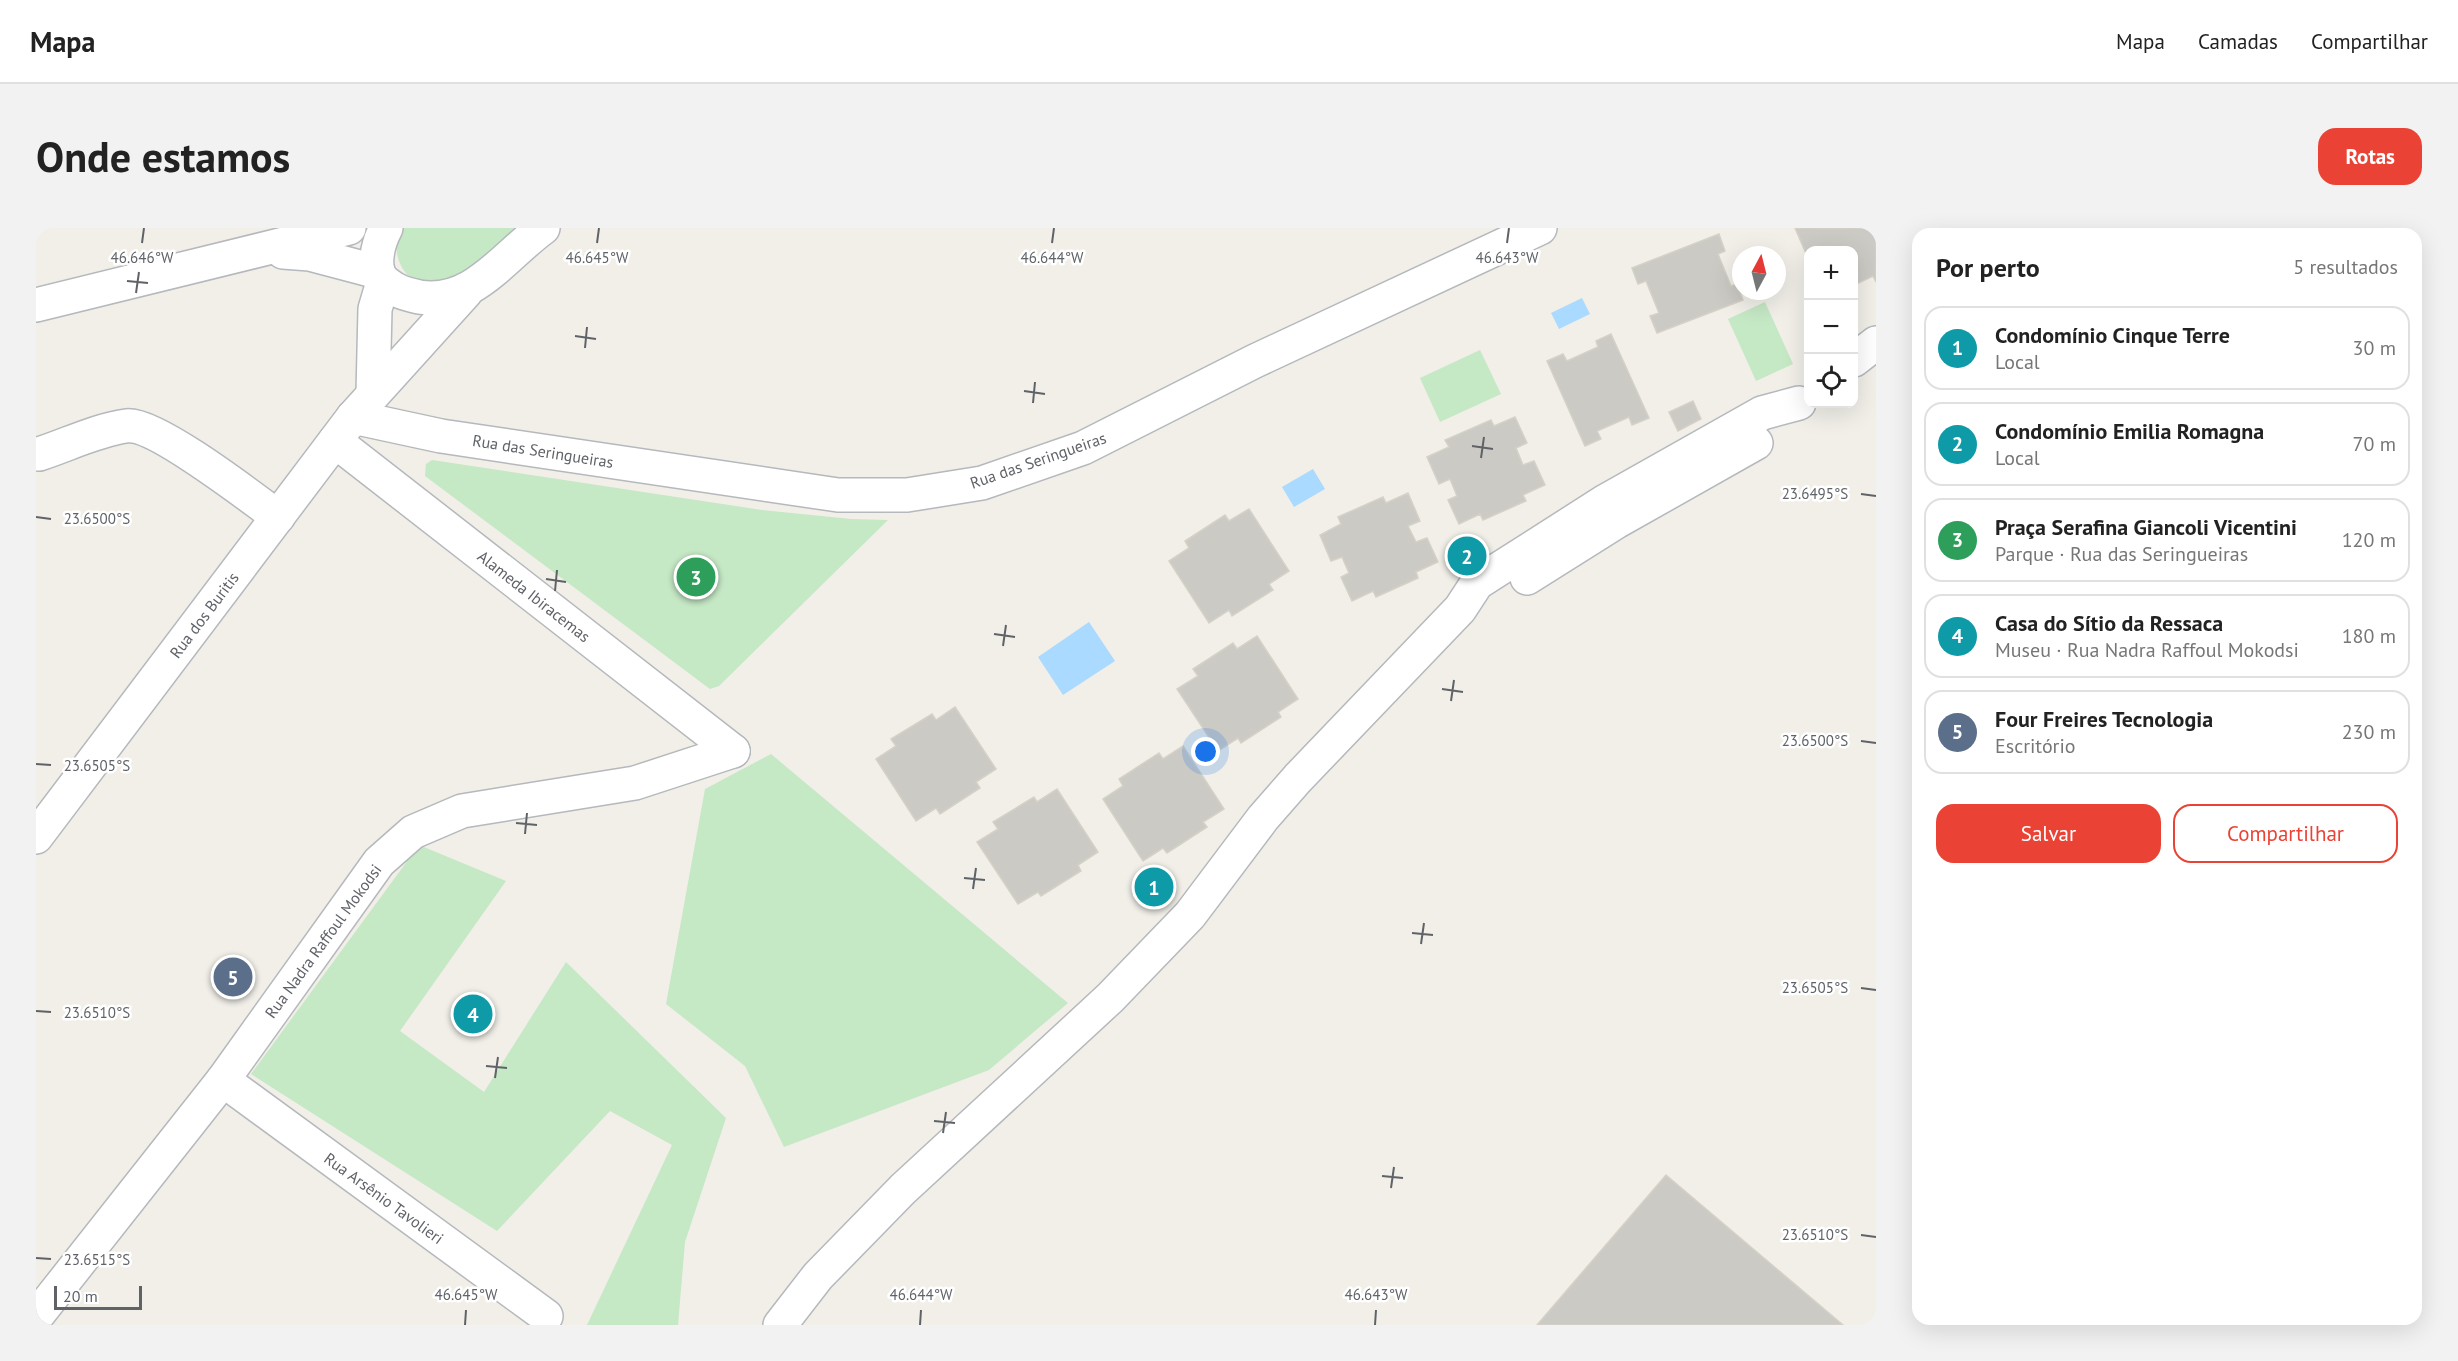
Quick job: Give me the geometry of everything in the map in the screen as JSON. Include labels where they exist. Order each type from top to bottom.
[{"type":"street","points":[[36,304],[349,228]]},
{"type":"street","points":[[354,417],[381,277],[376,260],[380,239],[386,228]]},
{"type":"street","name":"Rua dos Buritis","points":[[36,837],[354,417],[466,292],[543,228]]},
{"type":"street","name":"Rua das Seringueiras","points":[[354,417],[441,435],[838,495],[907,495],[982,483],[1083,448],[1254,361],[1540,228]]},
{"type":"street","points":[[263,250],[310,255],[381,277],[401,293],[429,298],[447,297],[466,292]]},
{"type":"street","points":[[1858,357],[1876,343]]},
{"type":"street","points":[[780,1325],[818,1276],[903,1189],[1110,998],[1182,924],[1263,818],[1298,778],[1460,609],[1489,601],[1610,512],[1762,413],[1804,399]]},
{"type":"street","name":"Alameda Ibiracemas","points":[[354,417],[733,751]]},
{"type":"street","points":[[39,454],[128,425],[153,433],[199,461],[278,517]]},
{"type":"street","name":"Rua Nadra Raffoul Mokodsi","points":[[36,1317],[222,1080],[379,862],[413,832],[462,811],[635,783],[733,751]]},
{"type":"street","name":"Rua Arsênio Tavolieri","points":[[222,1080],[546,1316]]},
{"type":"street","points":[[36,1317],[46,1325]]},
{"type":"green space","points":[[403,228],[522,228],[460,283],[440,283],[413,279],[402,267],[398,260],[397,243]]},
{"type":"green space","points":[[1765,302],[1793,364],[1756,381],[1728,319]]},
{"type":"green space","points":[[1480,350],[1501,394],[1440,422],[1420,378]]},
{"type":"green space","points":[[432,460],[762,510],[851,519],[888,520],[719,686],[710,689],[425,476],[426,464]]},
{"type":"green space","points":[[771,754],[1068,1003],[989,1070],[784,1147],[745,1066],[666,1004],[705,789]]},
{"type":"green space","points":[[419,845],[506,881],[400,1031],[484,1092],[566,962],[726,1118],[685,1242],[678,1325],[587,1325],[672,1145],[610,1111],[497,1231],[251,1074]]},
{"type":"water","points":[[1582,298],[1590,314],[1559,329],[1551,313]]},
{"type":"water","points":[[1313,469],[1325,489],[1294,507],[1282,487]]},
{"type":"water","points":[[1089,622],[1115,661],[1063,695],[1038,657]]},
{"type":"building","points":[[1795,228],[1871,228],[1876,239],[1876,282],[1873,276],[1858,283],[1858,246],[1804,246],[1804,249]]},
{"type":"building","points":[[1719,234],[1725,251],[1718,254],[1732,286],[1732,300],[1743,300],[1657,333],[1650,316],[1659,313],[1646,281],[1638,284],[1632,268]]},
{"type":"building","points":[[1611,334],[1649,418],[1632,425],[1629,417],[1597,431],[1601,439],[1585,446],[1547,361],[1563,354],[1567,361],[1598,347],[1596,341]]},
{"type":"building","points":[[1693,401],[1701,419],[1678,431],[1669,412]]},
{"type":"building","points":[[1515,417],[1527,443],[1516,448],[1523,465],[1534,461],[1545,485],[1523,495],[1526,501],[1483,520],[1480,514],[1459,524],[1448,500],[1457,496],[1450,479],[1439,484],[1427,457],[1449,447],[1445,440],[1491,420],[1494,426]]},
{"type":"building","points":[[1408,493],[1420,521],[1408,526],[1416,542],[1427,538],[1438,562],[1416,572],[1418,578],[1376,597],[1373,591],[1352,601],[1341,577],[1349,573],[1342,557],[1331,561],[1320,535],[1341,524],[1338,517],[1383,497],[1386,503]]},
{"type":"building","points":[[1249,509],[1289,571],[1269,584],[1273,590],[1232,616],[1229,610],[1209,623],[1169,561],[1189,548],[1185,541],[1225,515],[1229,521]]},
{"type":"building","points":[[1471,537],[1484,560],[1464,575],[1450,552]]},
{"type":"building","points":[[1257,636],[1298,699],[1278,712],[1281,717],[1241,743],[1238,738],[1218,751],[1177,689],[1198,676],[1193,669],[1233,643],[1237,649]]},
{"type":"building","points":[[955,707],[996,769],[976,782],[980,788],[940,814],[936,808],[916,821],[876,759],[896,746],[891,739],[932,714],[936,720]]},
{"type":"building","points":[[1183,746],[1224,809],[1203,822],[1207,827],[1167,853],[1163,848],[1143,861],[1103,799],[1123,786],[1119,779],[1159,753],[1163,759]]},
{"type":"building","points":[[1057,789],[1098,852],[1078,865],[1081,871],[1041,896],[1038,892],[1018,904],[977,842],[998,829],[993,822],[1034,797],[1037,802]]},
{"type":"building","points":[[1155,871],[1169,884],[1152,903],[1138,891]]},
{"type":"building","points":[[1666,1175],[1843,1325],[1537,1325]]},
{"type":"place","name":"Condomínio Emilia Romagna","points":[[1467,556]]},
{"type":"place","name":"Praça Serafina Giancoli Vicentini","points":[[696,577]]},
{"type":"place","name":"Condomínio Cinque Terre","points":[[1154,887]]},
{"type":"place","name":"Four Freires Tecnologia","points":[[233,977]]},
{"type":"place","name":"Casa do Sítio da Ressaca","points":[[473,1014]]}]
